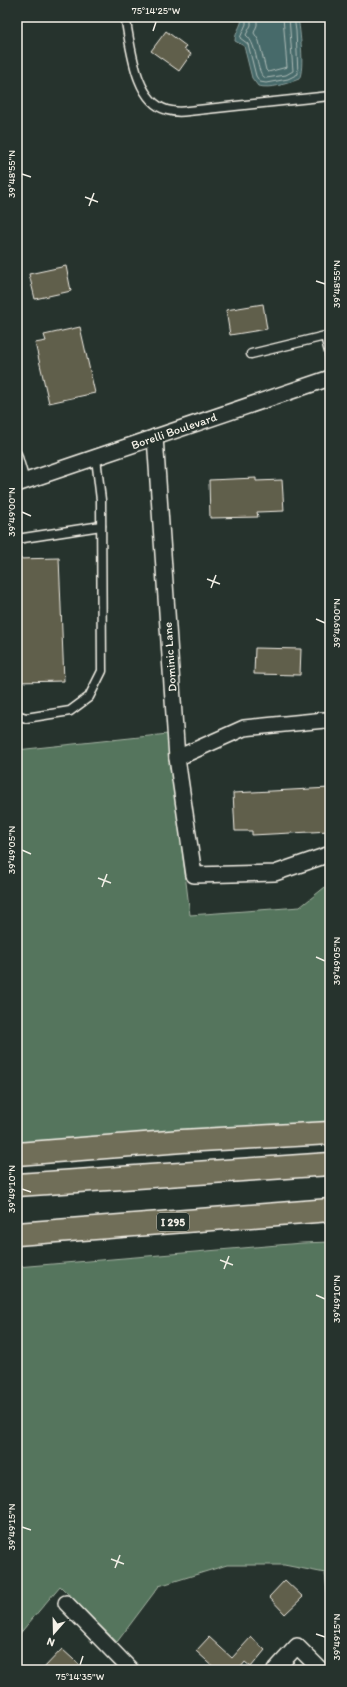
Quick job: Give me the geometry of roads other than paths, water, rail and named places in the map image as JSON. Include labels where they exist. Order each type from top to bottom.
[{"type":"highway","points":[[17,1154],[182,1141],[330,1133]]},
{"type":"highway","points":[[17,1185],[330,1164]]},
{"type":"highway","points":[[17,1247],[286,1228],[325,1210]]},
{"type":"highway","name":"I 295","points":[[17,1234],[325,1210]]},
{"type":"street","name":"Borelli Boulevard","points":[[21,482],[330,378]]},
{"type":"street","name":"Dominic Lane","points":[[155,437],[177,758],[194,875],[276,873],[330,854]]},
{"type":"street","points":[[177,758],[244,728],[324,720],[330,722]]},
{"type":"street","points":[[66,1603],[131,1670]]},
{"type":"street","points":[[275,1670],[297,1646],[321,1670]]},
{"type":"lane","points":[[125,17],[138,82],[154,102],[165,110],[188,111],[330,96]]},
{"type":"lane","points":[[251,354],[325,336],[330,356]]},
{"type":"lane","points":[[17,454],[21,482]]},
{"type":"lane","points":[[17,715],[26,718],[70,711],[89,697],[102,672],[101,526],[96,458]]},
{"type":"lane","points":[[17,539],[101,526]]},
{"type":"water","points":[[242,17],[298,17],[302,58],[301,74],[299,79],[273,86],[258,86],[252,78],[244,46],[235,41]]}]
